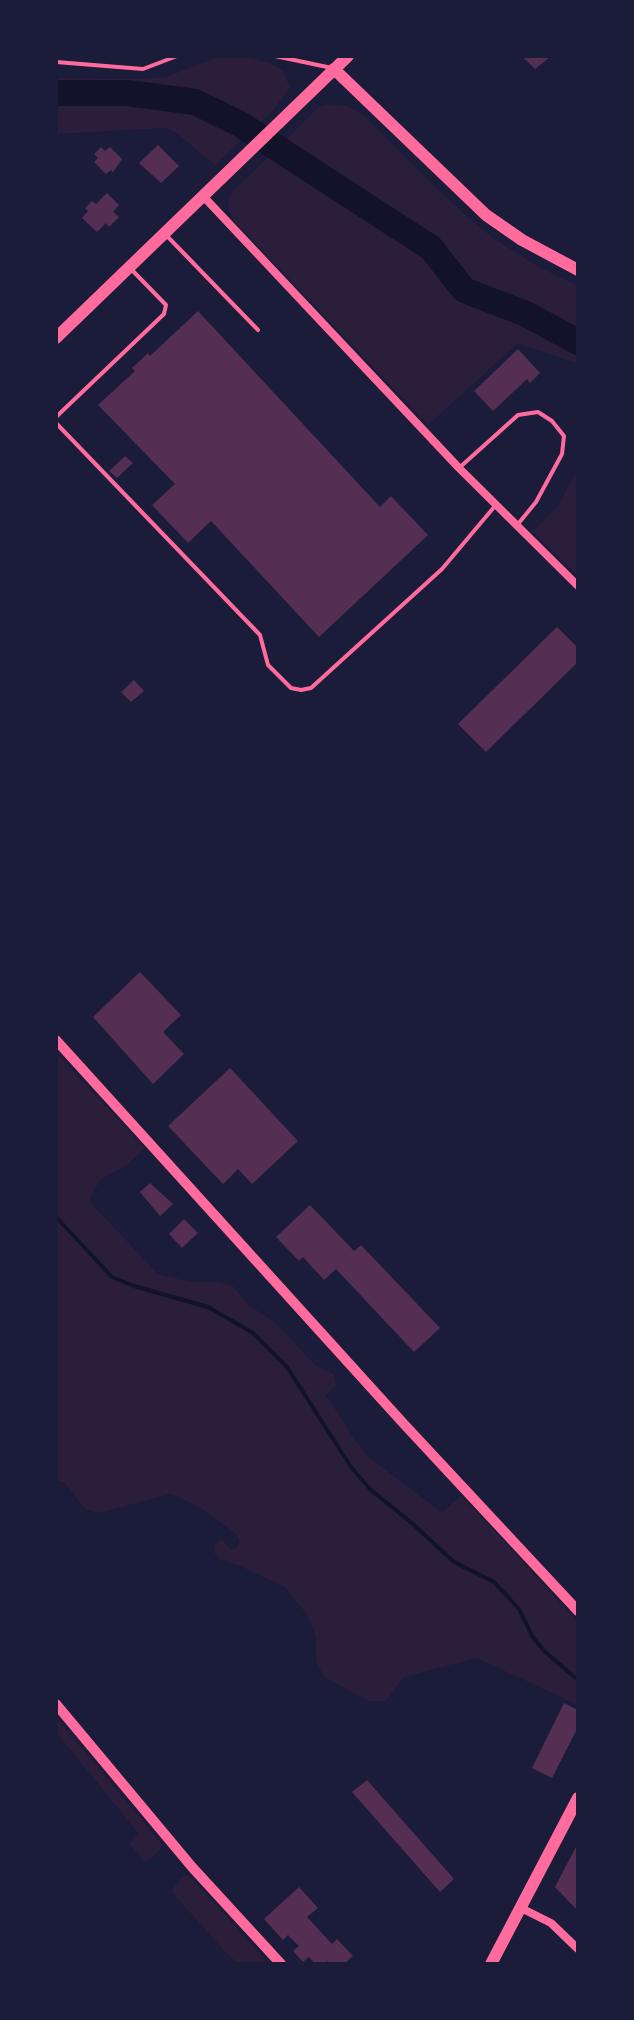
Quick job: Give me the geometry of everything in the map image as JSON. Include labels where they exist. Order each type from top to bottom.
[{"type":"main road","points":[[56,338],[348,56]]},
{"type":"main road","points":[[334,69],[486,215],[522,240],[578,270]]},
{"type":"main road","points":[[491,1964],[578,1798]]},
{"type":"street","points":[[203,196],[459,468],[578,586]]},
{"type":"street","points":[[56,1040],[578,1611]]},
{"type":"street","points":[[56,1704],[192,1867],[281,1964]]},
{"type":"street","points":[[521,1908],[551,1923],[578,1949]]},
{"type":"lane","points":[[56,62],[143,69],[177,56]]},
{"type":"lane","points":[[275,56],[334,69]]},
{"type":"lane","points":[[164,233],[258,330]]},
{"type":"lane","points":[[56,417],[164,314],[166,305],[129,267]]},
{"type":"lane","points":[[459,468],[518,415],[538,412],[560,429],[564,436],[562,454],[536,502],[516,526]]},
{"type":"lane","points":[[56,423],[260,635],[268,665],[291,688],[301,690],[311,688],[442,569],[496,505]]},
{"type":"shaded area","points":[[220,56],[241,56],[270,63],[283,71],[290,88],[272,112],[215,165],[174,131],[165,128],[56,134],[56,78],[166,77]]},
{"type":"shaded area","points":[[331,104],[347,106],[363,115],[455,206],[493,238],[537,266],[578,286],[578,364],[518,343],[428,425],[233,220],[228,207],[230,194],[319,107]]},
{"type":"shaded area","points":[[578,468],[578,576],[533,532],[559,504]]},
{"type":"shaded area","points":[[56,1053],[145,1148],[126,1166],[101,1179],[90,1197],[92,1204],[158,1274],[190,1282],[217,1282],[233,1286],[247,1304],[276,1323],[316,1366],[334,1374],[336,1385],[326,1395],[369,1457],[442,1513],[461,1495],[578,1622],[578,1705],[477,1658],[404,1677],[386,1701],[369,1701],[324,1677],[316,1661],[316,1637],[308,1616],[285,1587],[218,1559],[214,1552],[215,1544],[222,1540],[230,1549],[236,1548],[240,1541],[235,1533],[203,1509],[171,1494],[99,1513],[86,1510],[65,1483],[56,1480]]},
{"type":"shaded area","points":[[56,1717],[163,1845],[152,1858],[145,1862],[129,1844],[139,1834],[56,1732]]},
{"type":"shaded area","points":[[188,1875],[269,1964],[239,1964],[228,1955],[171,1891],[182,1877]]},
{"type":"building","points":[[522,56],[551,56],[535,69]]},
{"type":"building","points":[[158,145],[179,166],[161,183],[139,163]]},
{"type":"building","points":[[101,147],[105,151],[110,147],[122,159],[113,172],[111,170],[106,174],[94,162],[98,158],[94,154]]},
{"type":"building","points":[[107,193],[119,205],[113,212],[119,217],[109,227],[106,223],[97,232],[82,218],[88,211],[85,208],[92,201],[96,204]]},
{"type":"building","points":[[198,311],[380,507],[391,496],[428,535],[319,637],[211,521],[188,543],[152,505],[175,484],[98,405],[135,371],[132,368],[148,353],[150,356]]},
{"type":"building","points":[[518,349],[540,373],[530,383],[527,379],[493,411],[474,391]]},
{"type":"building","points":[[125,456],[133,463],[117,478],[109,471]]},
{"type":"building","points":[[557,627],[578,648],[578,662],[486,752],[458,724]]},
{"type":"building","points":[[134,680],[144,691],[131,702],[121,692]]},
{"type":"building","points":[[140,972],[181,1015],[163,1032],[184,1054],[153,1084],[93,1017]]},
{"type":"building","points":[[230,1068],[298,1141],[252,1184],[238,1169],[223,1184],[168,1126]]},
{"type":"building","points":[[150,1183],[173,1204],[160,1216],[140,1192]]},
{"type":"building","points":[[310,1205],[354,1251],[361,1245],[440,1328],[414,1352],[336,1269],[324,1280],[303,1257],[299,1261],[276,1237]]},
{"type":"building","points":[[184,1219],[198,1233],[182,1248],[169,1234]]},
{"type":"building","points":[[564,1703],[578,1710],[578,1727],[552,1778],[532,1768]]},
{"type":"building","points":[[367,1780],[454,1879],[440,1892],[352,1792]]},
{"type":"building","points":[[578,1843],[578,1911],[555,1887]]},
{"type":"building","points":[[299,1887],[318,1908],[307,1917],[332,1944],[337,1939],[353,1956],[344,1964],[330,1964],[327,1961],[315,1964],[309,1957],[303,1962],[293,1951],[299,1946],[288,1935],[283,1940],[264,1919]]},
{"type":"waterway","points":[[56,93],[128,93],[195,102],[240,124],[431,248],[464,290],[526,314],[578,342]]},
{"type":"waterway","points":[[56,1217],[112,1277],[208,1307],[253,1333],[287,1367],[351,1467],[371,1490],[454,1562],[494,1582],[519,1609],[532,1636],[544,1651],[578,1680]]}]
